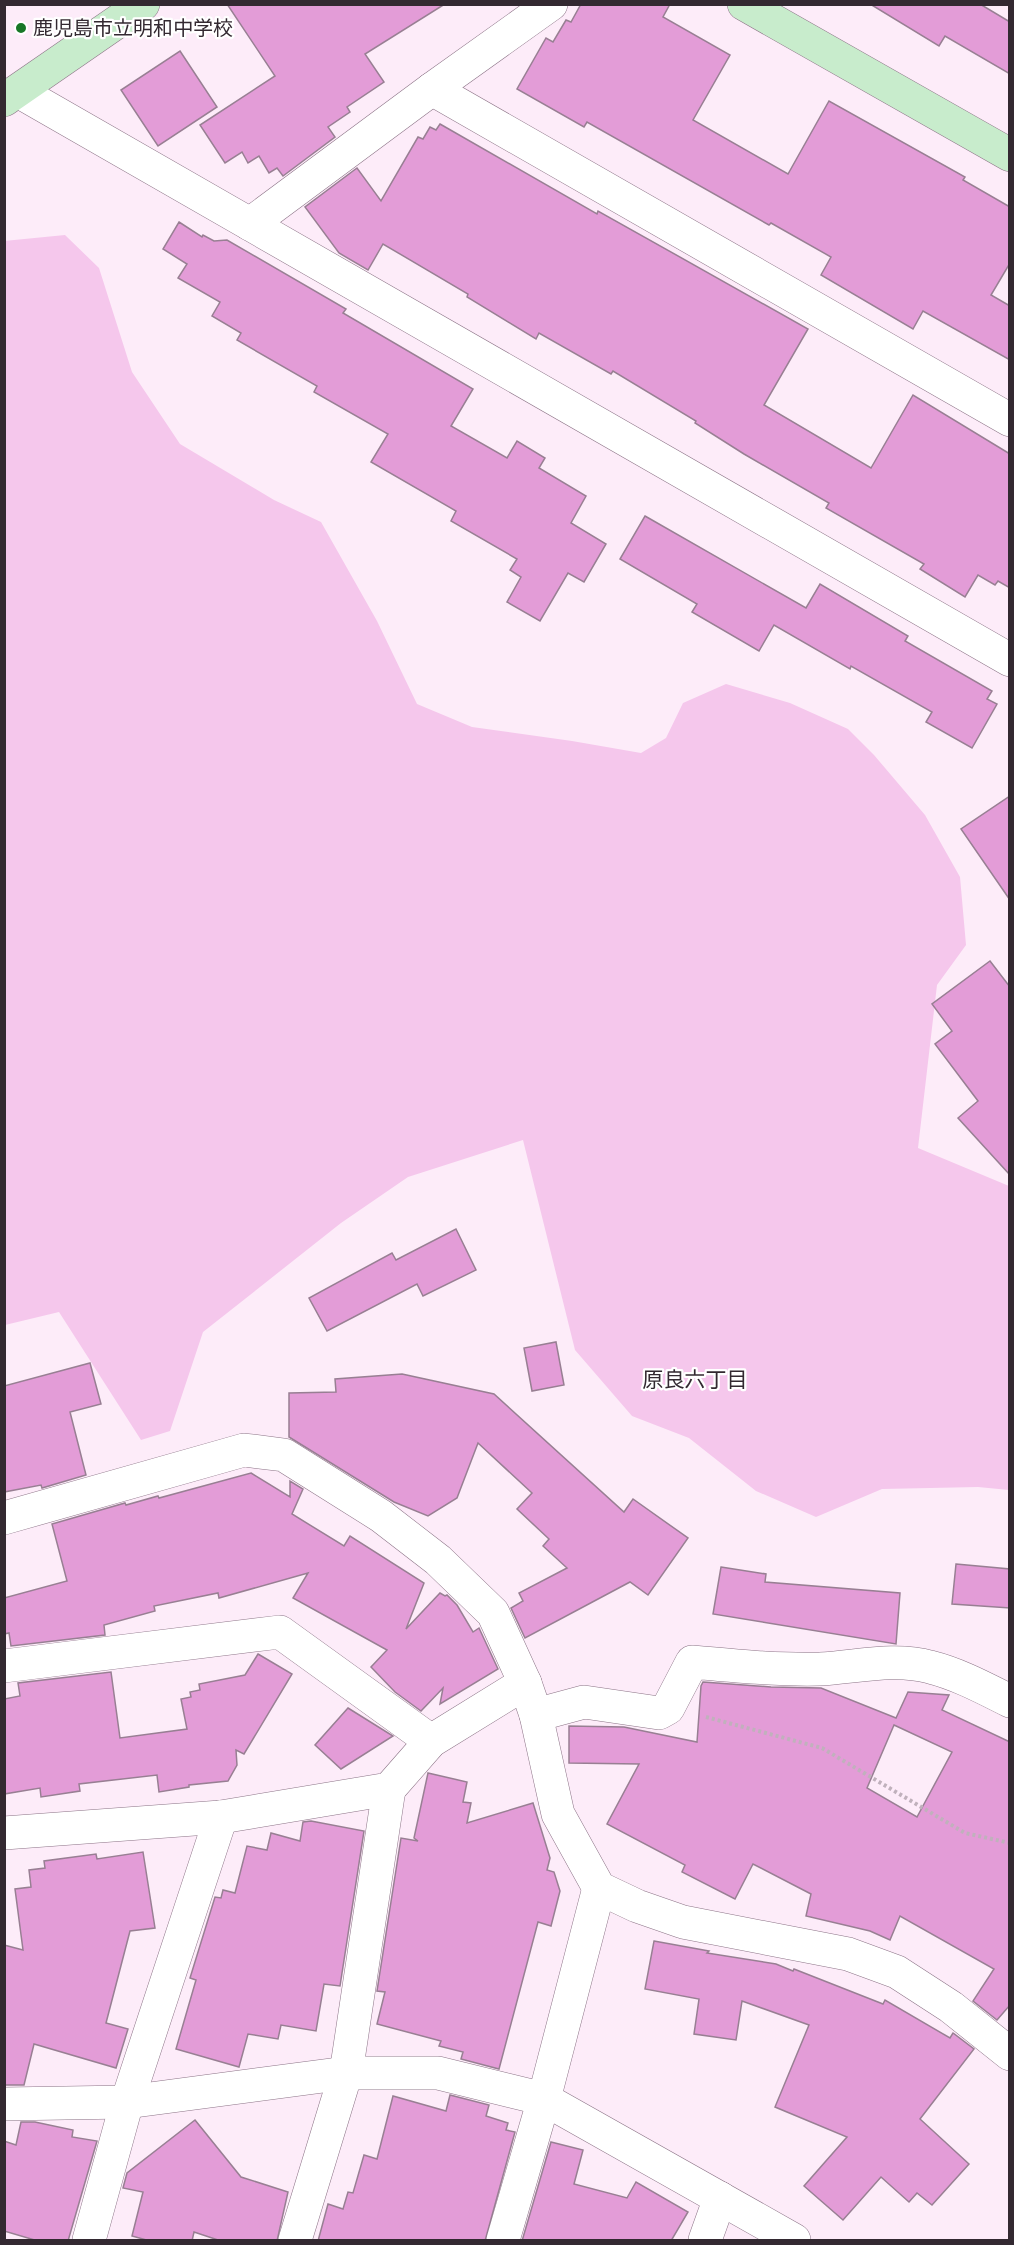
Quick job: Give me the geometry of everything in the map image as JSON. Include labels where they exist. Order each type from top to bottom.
[{"type":"street","points":[[143,4],[11,95],[250,224],[1010,660]]},
{"type":"street","points":[[250,224],[551,4]]},
{"type":"street","points":[[744,4],[1010,155]]},
{"type":"street","points":[[432,89],[1010,420]]},
{"type":"street","points":[[4,1518],[244,1450],[284,1455],[381,1516],[438,1560],[493,1613],[525,1683],[536,1715],[558,1814],[599,1888],[637,1906],[683,1922],[848,1954],[897,1972],[951,2007],[1010,2054]]},
{"type":"street","points":[[4,1666],[280,1632],[431,1741]]},
{"type":"street","points":[[536,1715],[584,1702],[659,1713],[668,1708],[692,1662],[767,1669],[821,1669],[888,1663],[928,1666],[969,1680],[1010,1701]]},
{"type":"street","points":[[295,2241],[346,2073],[388,1789],[431,1741],[525,1683]]},
{"type":"street","points":[[4,1833],[220,1817],[388,1789]]},
{"type":"street","points":[[89,2241],[127,2102],[220,1817]]},
{"type":"street","points":[[502,2241],[544,2099],[599,1888]]},
{"type":"street","points":[[4,2104],[127,2102],[346,2073],[438,2073],[544,2099],[794,2241]]},
{"type":"street","points":[[705,2241],[720,2198]]},
{"type":"path","points":[[668,1708],[822,1748],[965,1833],[1010,1843]]},
{"type":"shaded area","points":[[65,235],[99,268],[132,372],[180,444],[274,500],[321,522],[377,621],[417,704],[472,727],[641,753],[666,738],[683,703],[726,684],[790,703],[848,729],[874,755],[925,815],[960,877],[966,945],[937,985],[918,1148],[1009,1186],[1009,1490],[978,1487],[882,1489],[816,1517],[756,1491],[689,1438],[632,1416],[575,1350],[523,1140],[408,1177],[341,1223],[203,1332],[170,1431],[141,1440],[59,1312],[5,1325],[4,241]]},
{"type":"building","points":[[227,4],[445,4],[365,54],[384,82],[347,107],[350,112],[328,127],[335,137],[283,176],[277,168],[269,173],[259,156],[248,163],[242,152],[225,163],[200,125],[275,76]]},
{"type":"building","points":[[581,4],[670,4],[663,17],[730,55],[693,120],[788,174],[829,101],[965,177],[963,180],[1010,207],[1010,263],[991,295],[1010,306],[1010,360],[923,311],[913,329],[821,275],[831,257],[771,223],[769,225],[587,122],[584,127],[517,89],[546,38],[553,42],[566,20],[571,22]]},
{"type":"building","points":[[870,4],[980,4],[1010,22],[1010,74],[945,36],[939,46]]},
{"type":"building","points":[[180,51],[217,107],[158,146],[121,90]]},
{"type":"building","points":[[440,124],[597,214],[598,211],[808,329],[764,405],[871,468],[913,395],[1010,454],[1010,588],[998,581],[995,585],[978,575],[965,597],[920,569],[924,564],[826,508],[829,503],[744,454],[695,423],[696,421],[613,371],[611,374],[539,333],[536,339],[467,297],[468,294],[383,244],[368,270],[339,253],[305,207],[357,168],[381,201],[418,137],[423,139],[430,127],[436,130]]},
{"type":"building","points":[[179,222],[202,237],[203,235],[214,241],[227,240],[346,309],[343,313],[473,389],[451,426],[507,458],[517,441],[545,458],[539,468],[586,496],[571,523],[606,544],[584,582],[568,573],[540,621],[507,602],[521,577],[510,570],[517,559],[451,521],[456,511],[371,462],[388,434],[314,392],[317,386],[237,340],[241,333],[212,316],[220,302],[178,278],[187,264],[163,249]]},
{"type":"building","points":[[645,516],[806,608],[820,584],[908,636],[905,641],[992,691],[987,699],[997,704],[972,748],[926,722],[932,712],[851,666],[850,669],[774,625],[759,651],[692,612],[697,604],[620,559]]},
{"type":"building","points":[[1010,796],[1010,900],[961,829]]},
{"type":"building","points":[[990,961],[1010,987],[1010,1175],[958,1118],[978,1101],[935,1044],[952,1031],[932,1004]]},
{"type":"building","points":[[456,1229],[476,1270],[423,1296],[417,1284],[327,1331],[309,1298],[392,1253],[396,1260]]},
{"type":"building","points":[[556,1342],[564,1385],[532,1391],[524,1348]]},
{"type":"building","points":[[90,1363],[101,1404],[70,1412],[86,1475],[42,1488],[41,1485],[4,1492],[4,1386]]},
{"type":"building","points":[[402,1374],[494,1394],[624,1512],[633,1499],[688,1538],[648,1595],[630,1582],[525,1638],[511,1608],[523,1601],[519,1593],[567,1568],[543,1546],[549,1539],[517,1509],[532,1493],[478,1443],[457,1498],[428,1516],[394,1502],[289,1437],[289,1393],[336,1392],[335,1379]]},
{"type":"building","points":[[251,1473],[290,1497],[290,1481],[303,1489],[292,1514],[344,1546],[350,1536],[424,1583],[406,1629],[440,1593],[447,1595],[457,1605],[473,1632],[479,1628],[498,1669],[440,1704],[443,1688],[421,1711],[395,1692],[371,1667],[387,1650],[293,1598],[308,1573],[219,1598],[218,1593],[154,1606],[155,1611],[104,1625],[105,1635],[11,1646],[9,1633],[4,1634],[4,1598],[67,1581],[52,1524],[125,1503],[126,1505],[158,1496],[159,1498]]},
{"type":"building","points":[[956,1564],[1010,1569],[1010,1608],[952,1604]]},
{"type":"building","points":[[721,1567],[766,1574],[765,1582],[900,1593],[896,1644],[713,1614]]},
{"type":"building","points":[[258,1654],[292,1674],[244,1754],[236,1750],[237,1765],[228,1781],[189,1785],[189,1787],[159,1792],[157,1775],[79,1784],[80,1791],[41,1797],[40,1788],[4,1794],[4,1699],[20,1696],[18,1683],[111,1672],[120,1738],[187,1729],[181,1699],[191,1697],[190,1692],[200,1690],[199,1684],[245,1675]]},
{"type":"building","points":[[703,1682],[821,1688],[896,1718],[908,1692],[949,1695],[942,1710],[1010,1742],[1010,2005],[997,2020],[973,2001],[994,1969],[900,1916],[890,1940],[870,1931],[806,1916],[811,1894],[753,1864],[735,1899],[682,1872],[685,1865],[607,1824],[639,1764],[569,1763],[569,1726],[624,1727],[697,1742]],"holes":[[[894,1725],[952,1752],[917,1817],[867,1788]]]},
{"type":"building","points":[[348,1708],[393,1736],[341,1769],[315,1745]]},
{"type":"building","points":[[428,1773],[467,1782],[463,1802],[471,1803],[467,1823],[533,1803],[550,1858],[547,1870],[554,1872],[560,1891],[551,1926],[538,1922],[499,2069],[461,2059],[463,2052],[439,2046],[441,2041],[377,2024],[385,1992],[377,1991],[401,1838],[418,1841],[414,1838]]},
{"type":"building","points":[[311,1821],[364,1831],[340,1986],[324,1984],[316,2031],[281,2025],[278,2039],[248,2034],[239,2067],[176,2049],[196,1980],[190,1978],[215,1897],[221,1898],[223,1890],[235,1893],[247,1846],[267,1850],[271,1833],[300,1841],[303,1822]]},
{"type":"building","points":[[143,1852],[155,1928],[130,1931],[106,2023],[128,2029],[116,2068],[34,2044],[24,2085],[4,2085],[4,1945],[23,1950],[15,1889],[31,1887],[29,1870],[45,1868],[44,1861],[96,1854],[97,1859]]},
{"type":"building","points":[[654,1941],[709,1951],[707,1953],[776,1964],[793,1971],[794,1969],[883,2004],[885,2000],[950,2038],[953,2033],[974,2049],[920,2119],[969,2164],[932,2205],[917,2193],[909,2202],[881,2177],[843,2220],[804,2186],[847,2137],[775,2107],[809,2025],[742,2001],[736,2040],[694,2034],[699,1999],[645,1989]]},
{"type":"building","points":[[450,2095],[489,2105],[486,2116],[508,2123],[506,2130],[515,2132],[485,2241],[318,2241],[328,2204],[343,2209],[348,2192],[353,2193],[364,2155],[377,2159],[393,2096],[446,2111]]},
{"type":"building","points":[[195,2120],[241,2177],[288,2192],[277,2241],[221,2241],[194,2232],[192,2241],[150,2241],[132,2236],[143,2192],[123,2188],[127,2173]]},
{"type":"building","points":[[21,2122],[35,2122],[73,2130],[72,2137],[97,2141],[68,2241],[38,2241],[4,2231],[4,2141],[16,2145]]},
{"type":"building","points":[[551,2142],[583,2150],[574,2184],[627,2198],[636,2182],[688,2212],[671,2241],[522,2241]]},
{"type":"place","name":"鹿児島市立明和中学校","points":[[21,28]]},
{"type":"district","name":"原良六丁目","points":[[695,1380]]}]
